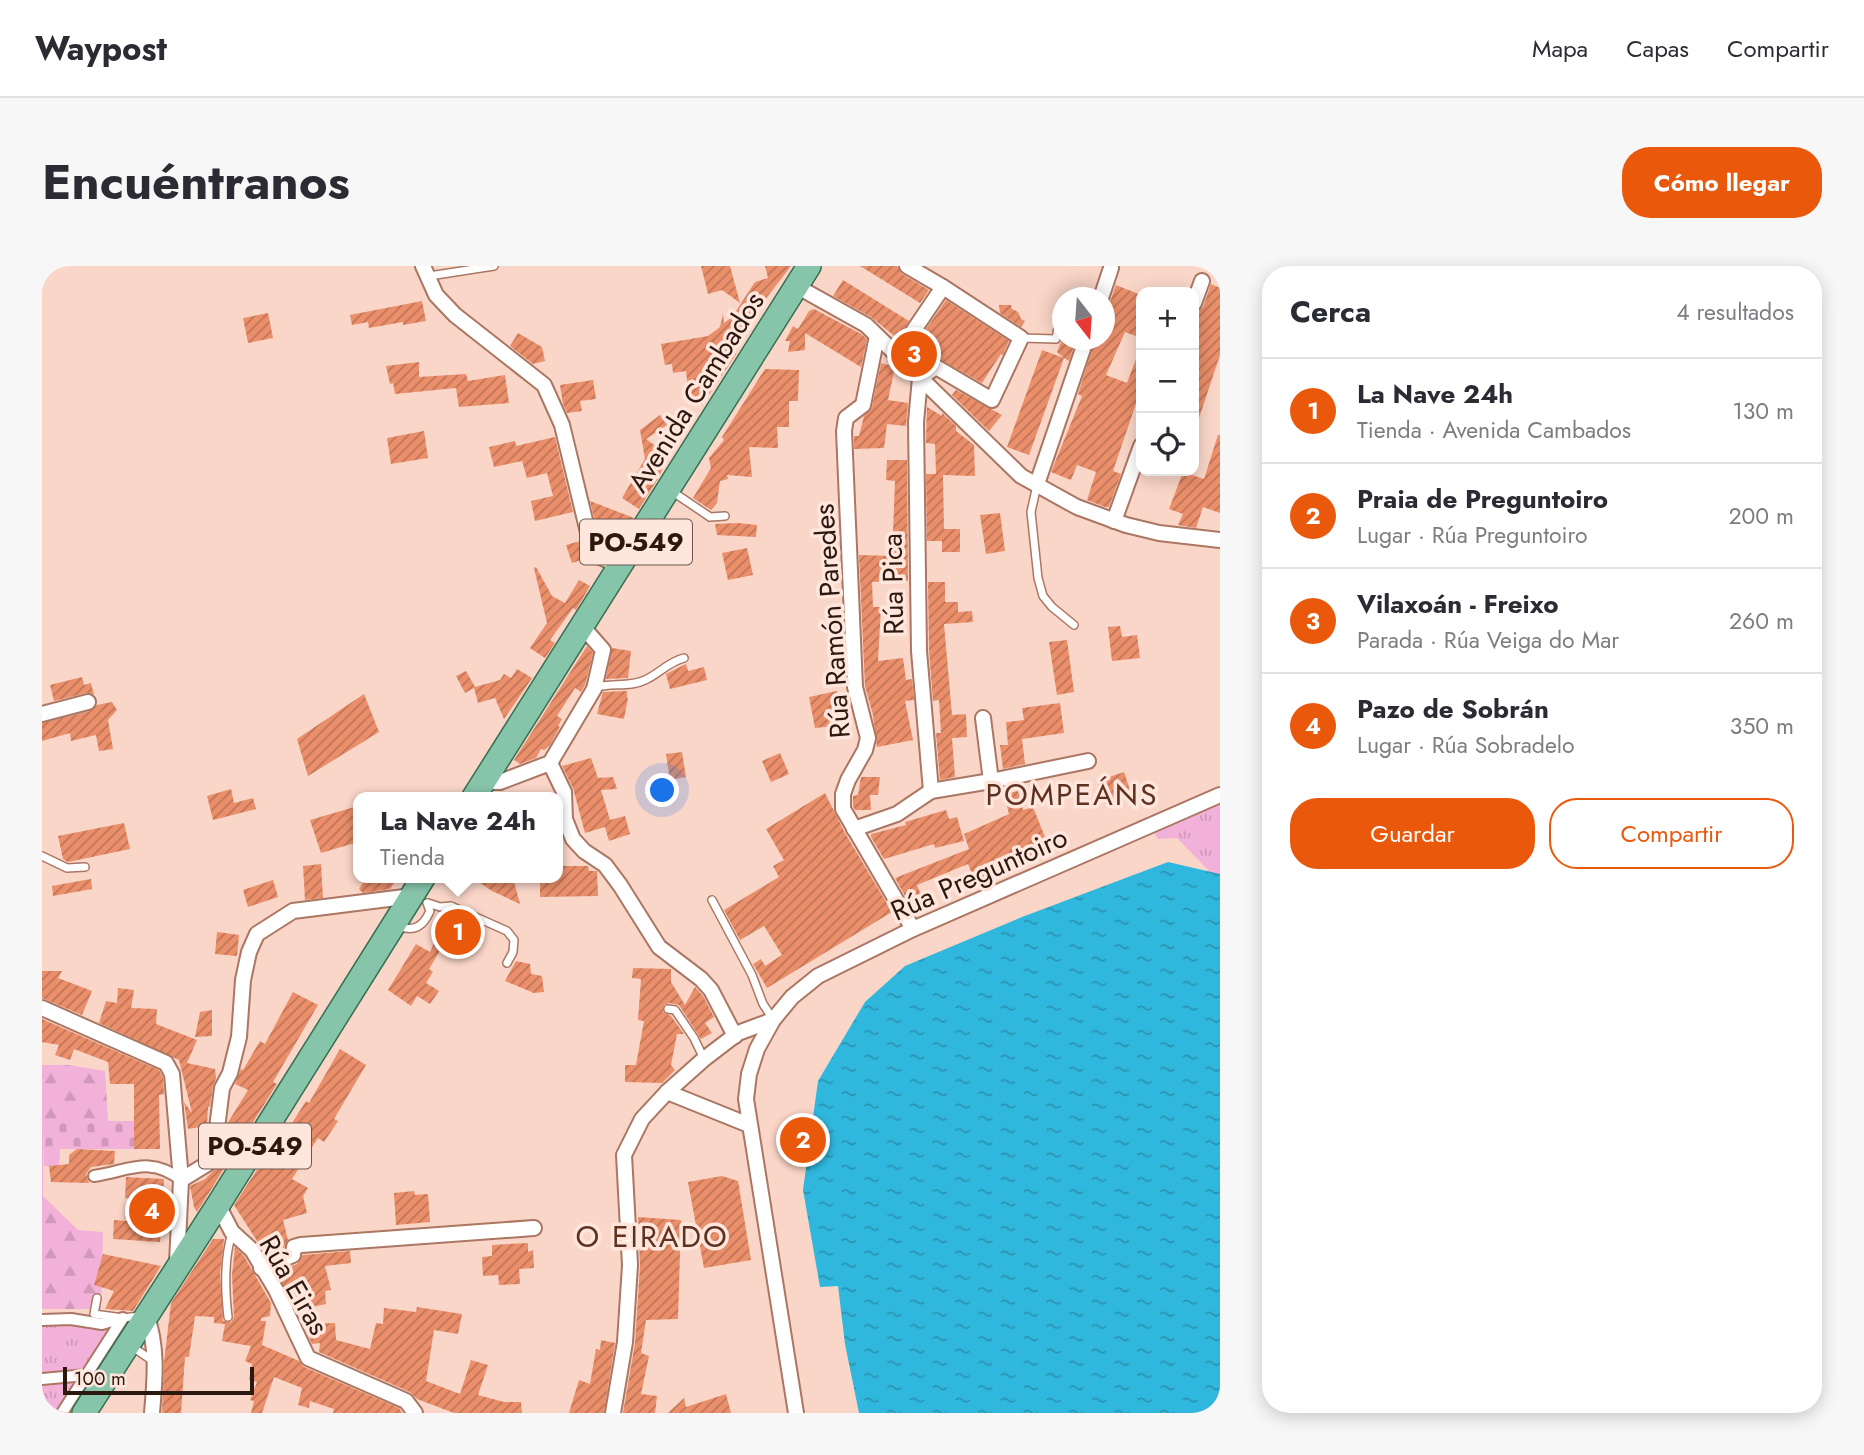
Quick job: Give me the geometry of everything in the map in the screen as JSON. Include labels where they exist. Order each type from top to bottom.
[{"type":"main road","name":"Avenida Cambados","points":[[479,790],[809,266]]},
{"type":"main road","name":"PO-549","points":[[84,1413],[394,924],[421,892]]},
{"type":"street","points":[[907,266],[1021,338],[992,400],[936,367],[920,377]]},
{"type":"street","points":[[1105,287],[1111,268]]},
{"type":"street","points":[[425,271],[436,295],[455,314],[544,385],[562,425],[591,545],[596,555],[620,566]]},
{"type":"street","points":[[1199,289],[1202,281]]},
{"type":"street","points":[[798,287],[866,325],[1021,475],[1077,507],[1114,521],[1159,533],[1220,540]]},
{"type":"street","points":[[897,355],[943,287]]},
{"type":"street","name":"Rúa Ramón Paredes","points":[[877,336],[863,405],[846,418],[844,431],[855,687],[868,738],[865,750],[843,794],[843,809],[913,929]]},
{"type":"street","points":[[1037,484],[1083,350]]},
{"type":"street","name":"Rúa Pica","points":[[920,377],[916,422],[919,651],[931,790]]},
{"type":"street","points":[[1114,521],[1136,460]]},
{"type":"street","points":[[479,790],[550,763],[594,689],[603,650],[582,626]]},
{"type":"street","points":[[42,714],[88,702]]},
{"type":"street","points":[[983,718],[991,781]]},
{"type":"street","points":[[854,829],[897,814],[931,790],[1088,761]]},
{"type":"street","points":[[550,763],[564,792],[565,819],[573,839],[583,851],[605,865],[659,947],[706,985],[720,1005],[735,1036]]},
{"type":"street","name":"Rúa Preguntoiro","points":[[796,1413],[746,1099],[748,1074],[757,1049],[773,1020],[792,997],[818,976],[913,929],[1220,795]]},
{"type":"street","points":[[181,1180],[207,1164],[210,1141],[217,1128],[222,1088],[230,1073],[239,1037],[243,980],[249,952],[257,933],[293,911],[421,892]]},
{"type":"street","points":[[42,1008],[166,1063],[172,1073],[181,1180],[177,1266]]},
{"type":"street","name":"Rúa Preguntoiro","points":[[613,1413],[625,1342],[630,1265],[624,1155],[642,1119],[667,1092],[735,1036],[773,1020]]},
{"type":"street","points":[[667,1092],[749,1125]]},
{"type":"street","points":[[94,1176],[136,1166],[154,1165],[168,1170],[181,1180]]},
{"type":"street","name":"Rúa Eiras","points":[[218,1205],[232,1232],[252,1250],[276,1290],[308,1358],[406,1401],[415,1413]]},
{"type":"street","points":[[261,1268],[293,1255],[294,1247],[301,1245],[534,1228]]},
{"type":"street","points":[[146,1314],[154,1337],[152,1413]]},
{"type":"street","points":[[42,1320],[71,1319],[102,1324],[123,1318]]},
{"type":"street","points":[[62,1413],[123,1318]]},
{"type":"street","points":[[42,1379],[86,1375]]},
{"type":"lane","points":[[425,271],[494,266]]},
{"type":"lane","points":[[1021,338],[1052,339]]},
{"type":"lane","points":[[1037,484],[1031,512],[1038,578],[1044,596],[1052,607],[1074,625]]},
{"type":"lane","points":[[669,489],[710,517],[725,516]]},
{"type":"lane","points":[[594,689],[604,684],[644,681],[672,661],[684,658]]},
{"type":"lane","points":[[42,856],[67,868],[85,867]]},
{"type":"lane","points":[[421,892],[440,907],[451,906],[507,930],[514,940],[513,951],[507,963]]},
{"type":"lane","points":[[712,900],[773,1020]]},
{"type":"lane","points":[[668,1009],[675,1010],[704,1059]]},
{"type":"lane","points":[[228,1317],[226,1291],[232,1232]]},
{"type":"lane","points":[[97,1298],[94,1314],[123,1318],[146,1314]]},
{"type":"lane","points":[[127,1344],[155,1362]]},
{"type":"green space","points":[[1220,795],[1220,874],[1210,872],[1177,838],[1158,839],[1150,825]]},
{"type":"green space","points":[[42,1065],[68,1065],[105,1071],[108,1121],[44,1122],[43,1196],[78,1230],[103,1232],[101,1309],[42,1309]]},
{"type":"green space","points":[[44,1121],[134,1121],[134,1149],[60,1149],[59,1166],[44,1166]]},
{"type":"green space","points":[[123,1318],[62,1413],[42,1413],[42,1320],[102,1324]]},
{"type":"water","points":[[1168,862],[1220,874],[1220,1413],[859,1413],[845,1344],[838,1286],[820,1287],[803,1190],[818,1081],[865,1002],[905,966],[1022,917]]},
{"type":"building","points":[[701,266],[730,266],[740,303],[722,290],[708,294]]},
{"type":"building","points":[[765,266],[791,266],[755,313],[749,329],[726,333],[730,354],[737,353],[702,405],[684,393],[688,388],[686,371],[673,373],[672,364],[665,365],[661,344],[708,336],[720,327],[723,314],[724,323],[732,317],[755,282],[768,278]]},
{"type":"building","points":[[860,266],[897,266],[902,274],[929,290],[920,303]]},
{"type":"building","points":[[843,280],[909,321],[897,338],[871,317],[833,296]]},
{"type":"building","points":[[1211,284],[1220,288],[1220,355],[1199,418],[1199,309],[1203,307]]},
{"type":"building","points":[[1116,285],[1136,293],[1136,336],[1125,332],[1106,375],[1127,383],[1136,359],[1136,404],[1113,471],[1121,474],[1109,507],[1105,507],[1087,500],[1096,472],[1077,465],[1071,480],[1051,472],[1082,396],[1078,394],[1092,350],[1115,350]]},
{"type":"building","points":[[946,300],[1009,341],[1003,355],[1001,354],[982,383],[915,345]]},
{"type":"building","points":[[422,301],[426,321],[369,328],[368,322],[352,325],[350,315]]},
{"type":"building","points":[[999,305],[1011,305],[1012,309],[1018,312],[1025,321],[1021,327],[1000,313]]},
{"type":"building","points":[[814,309],[867,339],[861,367],[805,333],[805,350],[788,352],[790,341],[785,341],[793,326],[798,329],[809,311]]},
{"type":"building","points":[[268,313],[273,338],[248,343],[243,318]]},
{"type":"building","points":[[518,333],[542,347],[545,361],[533,364],[510,346]]},
{"type":"building","points":[[1042,350],[1064,358],[1029,455],[1007,447]]},
{"type":"building","points":[[1058,350],[1073,350],[1069,361]]},
{"type":"building","points":[[419,362],[419,377],[466,374],[468,381],[505,375],[509,403],[459,407],[456,388],[395,394],[386,366]]},
{"type":"building","points":[[881,363],[895,367],[888,400],[908,403],[906,426],[887,424],[884,448],[854,449],[854,436],[859,436],[864,416],[872,407]]},
{"type":"building","points":[[765,369],[799,370],[798,401],[789,401],[789,427],[777,427],[778,448],[749,447],[752,477],[727,475],[728,479],[720,481],[717,503],[711,510],[693,498],[711,468],[709,458],[724,440],[722,437]]},
{"type":"building","points":[[593,380],[596,399],[580,401],[582,411],[567,413],[560,385]]},
{"type":"building","points":[[956,390],[1002,415],[989,431],[952,395]]},
{"type":"building","points":[[927,407],[942,416],[942,413],[956,426],[956,431],[974,445],[975,476],[943,475],[944,529],[960,529],[960,552],[942,552],[942,541],[927,541],[926,474],[936,474],[935,444],[926,443]]},
{"type":"building","points":[[660,415],[667,425],[646,439],[668,455],[659,477],[639,509],[622,498],[645,459],[640,430]]},
{"type":"building","points":[[424,431],[428,458],[391,464],[387,438]]},
{"type":"building","points":[[1220,435],[1220,513],[1203,507],[1196,528],[1178,525],[1183,514],[1169,509],[1181,476],[1204,479]]},
{"type":"building","points":[[555,437],[573,512],[535,521],[531,501],[553,496],[547,473],[527,478],[522,461],[494,467],[489,447],[515,441],[516,446]]},
{"type":"building","points":[[887,460],[907,460],[908,581],[872,582],[873,607],[881,607],[878,661],[903,658],[906,680],[912,679],[914,700],[905,701],[913,740],[877,747],[873,715],[865,686],[859,555],[892,556],[895,481],[886,480]]},
{"type":"building","points":[[590,501],[634,518],[612,552],[603,548],[600,542]]},
{"type":"building","points":[[1000,513],[1005,551],[986,554],[980,515]]},
{"type":"building","points":[[715,524],[757,525],[756,537],[717,535]]},
{"type":"building","points":[[580,541],[587,558],[572,563],[566,545]]},
{"type":"building","points":[[747,548],[753,575],[728,580],[722,553]]},
{"type":"building","points":[[536,567],[552,596],[565,603],[579,580],[590,586],[576,610],[573,608],[550,640],[555,643],[545,658],[530,648],[547,623],[534,568]]},
{"type":"building","points":[[928,582],[945,582],[945,602],[958,602],[958,612],[972,611],[973,622],[944,624],[952,715],[966,714],[967,737],[952,738],[955,777],[940,780],[936,733],[941,733],[939,700],[933,701]]},
{"type":"building","points":[[1120,626],[1122,637],[1137,635],[1140,658],[1112,661],[1108,627]]},
{"type":"building","points":[[1067,640],[1074,692],[1057,695],[1049,642]]},
{"type":"building","points":[[587,646],[593,653],[585,685],[581,692],[575,688],[557,716],[562,719],[550,745],[544,750],[541,749],[536,758],[520,764],[514,760]]},
{"type":"building","points":[[612,648],[631,651],[628,678],[606,679]]},
{"type":"building","points":[[686,664],[688,671],[704,667],[707,680],[670,689],[666,674]]},
{"type":"building","points":[[517,669],[532,678],[504,719],[495,698],[478,703],[474,688],[465,693],[456,676],[466,671],[475,687],[500,680],[504,674],[511,678]]},
{"type":"building","points":[[82,677],[84,685],[91,683],[94,695],[86,693],[54,701],[50,685]]},
{"type":"building","points":[[627,691],[624,719],[597,714],[603,692]]},
{"type":"building","points":[[837,691],[844,725],[815,728],[809,697]]},
{"type":"building","points":[[364,694],[379,732],[308,776],[297,739]]},
{"type":"building","points":[[112,702],[117,710],[108,720],[113,749],[99,751],[96,735],[71,741],[70,733],[42,741],[42,723],[90,711],[97,705]]},
{"type":"building","points":[[1060,703],[1064,733],[1022,739],[1025,764],[1003,769],[1000,745],[1008,745],[1006,722],[1024,720],[1022,708]]},
{"type":"building","points":[[682,752],[686,777],[670,780],[666,754]]},
{"type":"building","points":[[780,753],[789,774],[771,782],[762,761]]},
{"type":"building","points":[[591,758],[598,778],[613,777],[617,789],[601,790],[610,820],[625,816],[630,834],[609,841],[605,827],[585,833],[573,788],[562,766]]},
{"type":"building","points":[[1124,772],[1132,796],[1105,804],[1097,781]]},
{"type":"building","points":[[861,777],[880,777],[878,795],[870,795],[871,810],[855,810],[853,806],[853,796],[858,795]]},
{"type":"building","points":[[231,789],[234,803],[253,798],[256,809],[213,820],[207,796]]},
{"type":"building","points":[[1018,791],[1023,810],[1033,807],[1045,837],[1036,841],[1043,858],[976,884],[968,864],[917,885],[926,907],[914,912],[895,878],[969,849],[964,834],[1009,814],[1004,794]]},
{"type":"building","points":[[825,793],[845,833],[892,912],[767,988],[753,964],[761,959],[765,966],[782,955],[764,926],[740,940],[724,910],[779,877],[773,866],[784,860],[766,829]]},
{"type":"building","points":[[353,807],[353,843],[321,853],[310,820]]},
{"type":"building","points":[[946,810],[949,819],[957,817],[964,841],[935,848],[934,844],[884,859],[871,837],[871,834]]},
{"type":"building","points":[[124,823],[130,849],[68,862],[63,859],[58,836]]},
{"type":"building","points":[[321,864],[323,898],[305,900],[303,866]]},
{"type":"building","points":[[563,866],[588,866],[589,871],[597,871],[598,896],[540,897],[540,883],[563,883]]},
{"type":"building","points":[[91,879],[92,889],[53,896],[52,886]]},
{"type":"building","points":[[273,880],[278,897],[248,907],[243,890]]},
{"type":"building","points":[[363,883],[394,883],[390,889],[363,893],[359,889]]},
{"type":"building","points":[[480,883],[514,883],[520,904]]},
{"type":"building","points":[[448,912],[480,926],[467,954],[444,944],[429,969],[433,972],[426,983],[439,991],[430,1004],[417,996],[411,1006],[388,990],[416,944],[430,952]]},
{"type":"building","points":[[217,932],[239,935],[237,956],[215,954]]},
{"type":"building","points":[[516,961],[530,964],[531,974],[542,976],[544,992],[534,993],[505,981]]},
{"type":"building","points":[[633,968],[671,969],[671,982],[685,1005],[695,987],[714,1017],[705,1023],[712,1033],[701,1039],[679,1005],[664,1005],[663,1012],[671,1016],[684,1034],[677,1034],[671,1065],[675,1070],[662,1083],[625,1082],[625,1065],[636,1065],[644,1021],[638,1020],[641,979],[632,978]]},
{"type":"building","points":[[42,971],[62,971],[58,978],[92,991],[82,1015],[42,998]]},
{"type":"building","points":[[118,988],[134,990],[131,1008],[157,1009],[156,1024],[197,1040],[187,1063],[215,1069],[216,1078],[208,1107],[207,1126],[188,1129],[184,1102],[192,1113],[179,1060],[99,1023],[106,1001],[117,1003]]},
{"type":"building","points":[[293,992],[318,1005],[273,1082],[277,1084],[197,1212],[190,1186],[205,1179],[215,1169],[219,1144],[227,1124],[248,1090],[235,1084],[241,1069],[243,1070],[260,1041],[265,1044]]},
{"type":"building","points":[[212,1010],[212,1036],[195,1037],[200,1012]]},
{"type":"building","points":[[42,1019],[159,1070],[163,1077],[164,1094],[159,1095],[160,1149],[134,1149],[134,1084],[110,1084],[108,1062],[74,1049],[70,1060],[55,1055],[59,1045],[42,1042]]},
{"type":"building","points":[[340,1049],[366,1065],[334,1119],[338,1121],[324,1142],[318,1138],[292,1179],[308,1188],[303,1196],[307,1213],[283,1220],[288,1240],[284,1248],[266,1255],[234,1205],[262,1162],[266,1164],[306,1101],[309,1103]]},
{"type":"building","points":[[77,1149],[115,1151],[114,1164],[91,1167],[86,1174],[89,1183],[51,1182],[49,1166],[69,1164],[69,1155]]},
{"type":"building","points":[[722,1176],[738,1181],[751,1260],[704,1268],[688,1182]]},
{"type":"building","points":[[126,1177],[164,1179],[160,1242],[113,1239],[114,1220],[140,1222],[142,1199],[125,1198]]},
{"type":"building","points":[[414,1191],[415,1195],[428,1194],[430,1222],[396,1225],[394,1193]]},
{"type":"building","points":[[638,1217],[681,1220],[678,1319],[646,1320],[641,1353],[649,1356],[641,1394],[657,1396],[655,1413],[623,1413],[635,1343],[640,1266]]},
{"type":"building","points":[[213,1239],[224,1239],[220,1274],[223,1321],[231,1322],[234,1317],[232,1275],[235,1247],[244,1256],[271,1303],[270,1316],[261,1318],[261,1321],[266,1321],[262,1345],[299,1361],[304,1367],[399,1408],[402,1413],[333,1413],[334,1409],[310,1401],[309,1408],[298,1405],[302,1388],[274,1377],[262,1413],[251,1413],[254,1401],[250,1400],[257,1382],[249,1380],[252,1364],[245,1361],[251,1346],[222,1341],[225,1324],[214,1323],[214,1317],[195,1316],[189,1357],[185,1357],[181,1413],[162,1413],[164,1362],[171,1303]]},
{"type":"building","points":[[528,1243],[528,1252],[533,1250],[534,1268],[519,1269],[520,1284],[499,1285],[498,1275],[483,1276],[482,1257],[492,1256],[492,1245]]},
{"type":"building","points":[[350,1251],[351,1263],[325,1266],[331,1290],[325,1291],[326,1304],[296,1310],[276,1272],[297,1264],[303,1255]]},
{"type":"building","points":[[103,1254],[161,1266],[133,1311],[105,1309],[114,1291],[94,1285]]},
{"type":"building","points":[[417,1307],[462,1314],[458,1334],[434,1330],[426,1381],[460,1394],[471,1360],[488,1365],[478,1395],[504,1402],[521,1402],[522,1413],[454,1413],[417,1399],[410,1392],[319,1352],[320,1343],[312,1344],[303,1324],[335,1323],[336,1340],[370,1349],[376,1323],[383,1324],[384,1308],[416,1312]]},
{"type":"building","points":[[601,1340],[615,1343],[604,1413],[569,1413],[579,1380],[590,1384],[596,1349],[600,1350]]},
{"type":"building","points":[[726,1394],[731,1413],[668,1413],[684,1398],[686,1407]]},
{"type":"place","name":"Vilaxoán - Freixo","points":[[914,354]]},
{"type":"place","name":"La Nave 24h","points":[[458,932]]},
{"type":"place","name":"Praia de Preguntoiro","points":[[803,1140]]},
{"type":"place","name":"Pazo de Sobrán","points":[[152,1211]]},
{"type":"district","name":"POMPEÁNS","points":[[1072,794]]},
{"type":"district","name":"O EIRADO","points":[[652,1236]]}]
